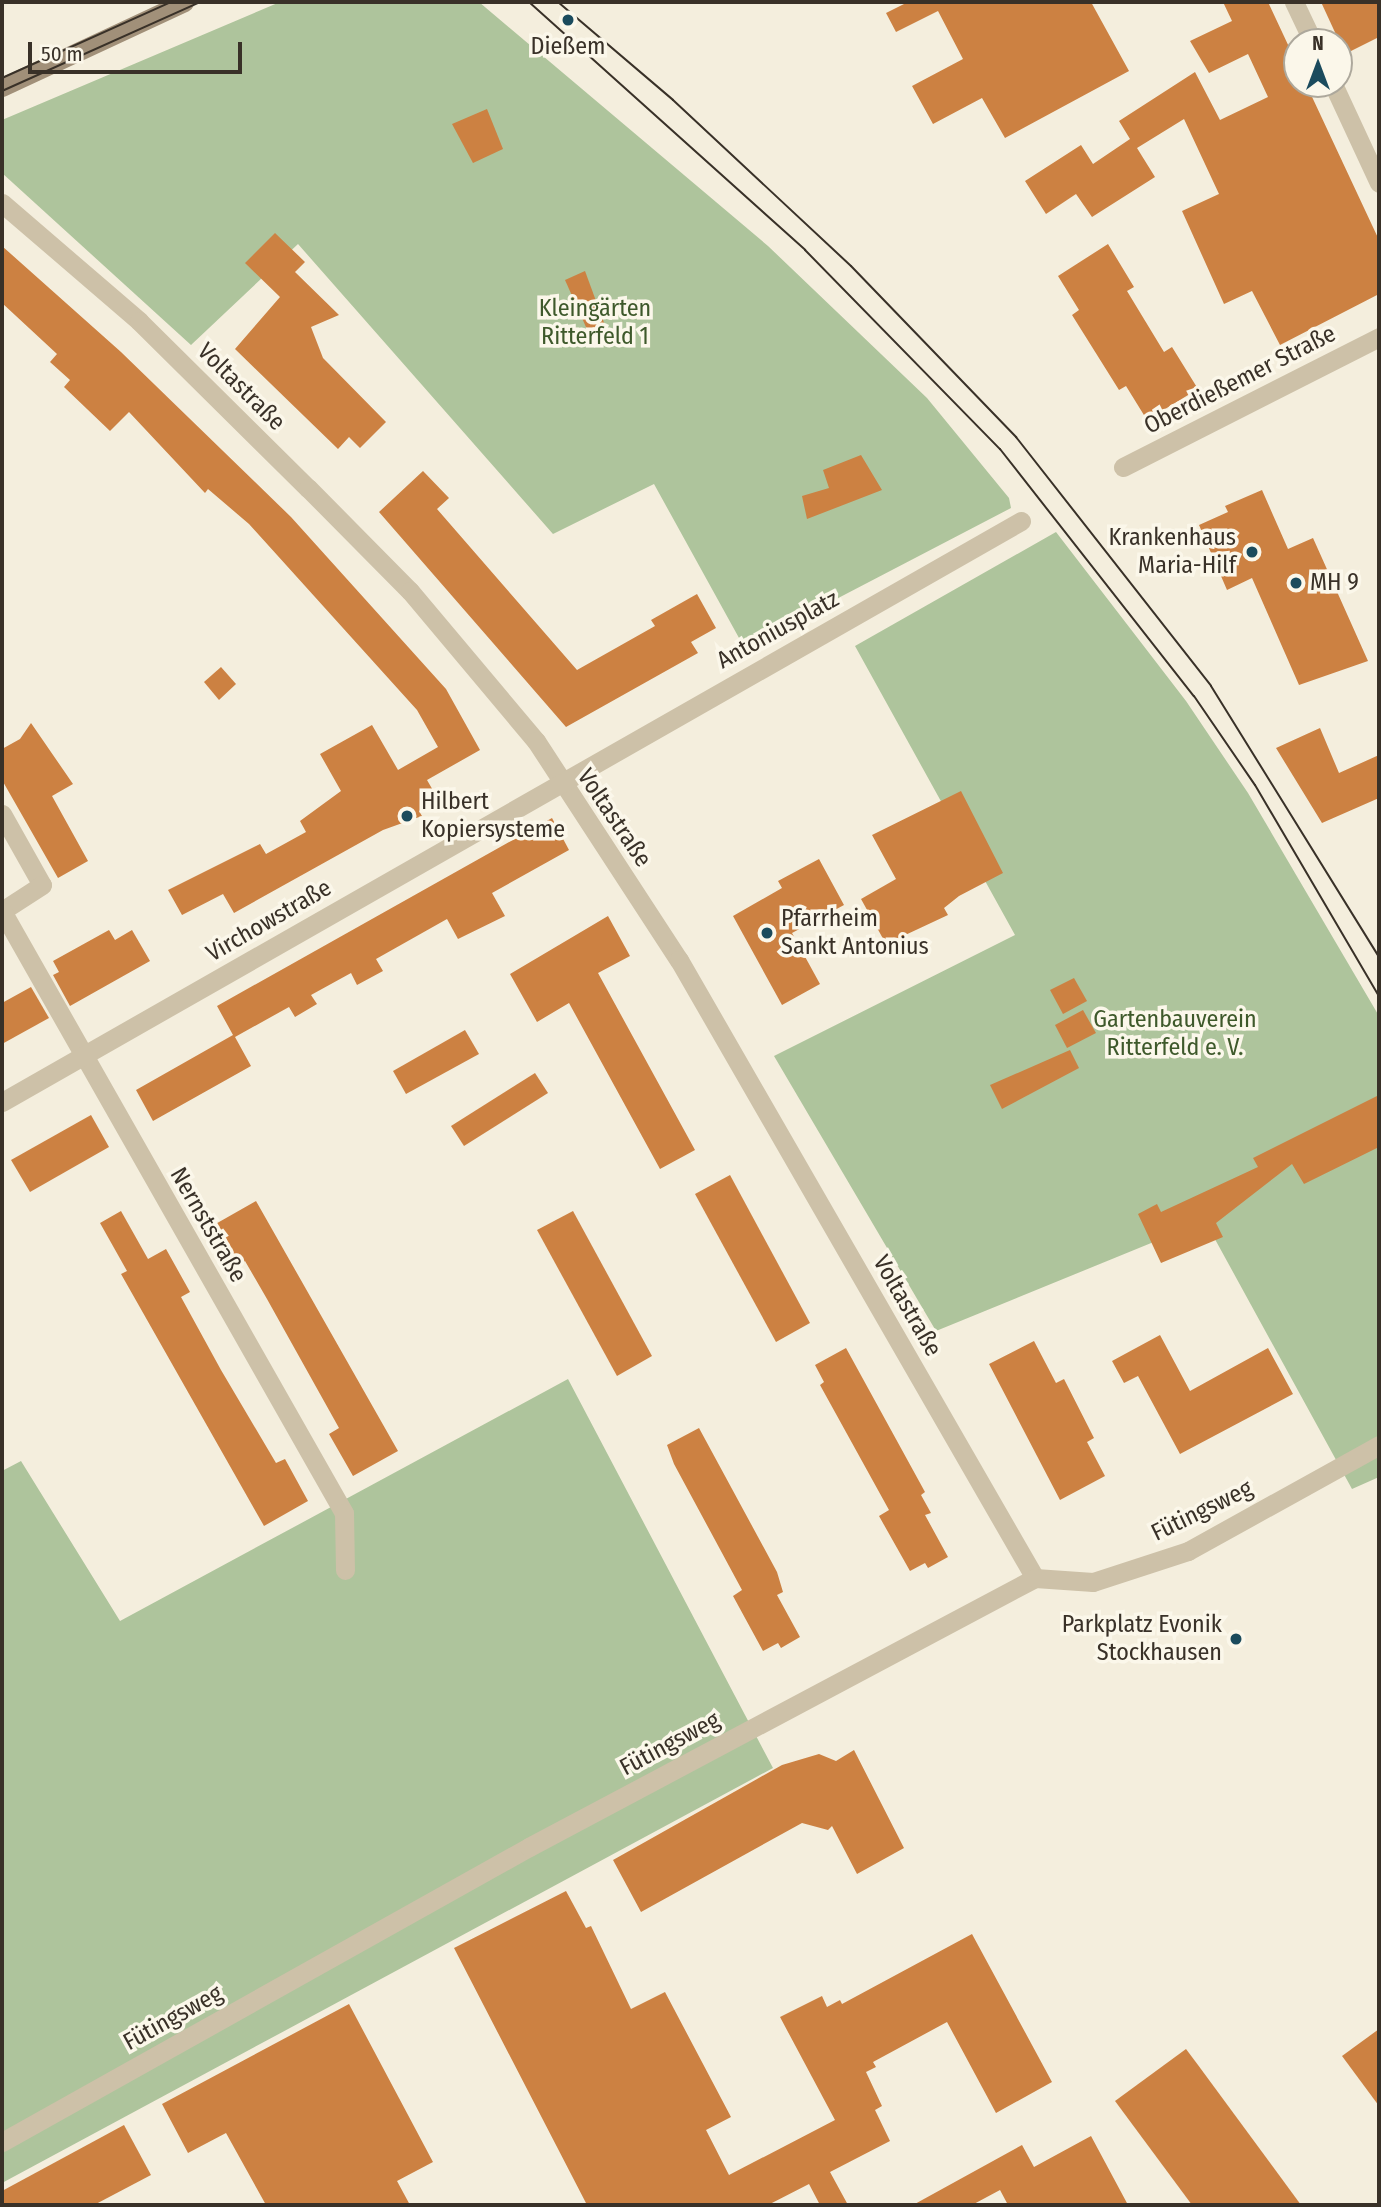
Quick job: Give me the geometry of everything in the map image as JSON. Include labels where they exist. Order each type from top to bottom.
[{"type":"main road","points":[[2,87],[184,2]]},
{"type":"street","points":[[1294,2],[1306,28]]},
{"type":"street","points":[[1339,98],[1379,184]]},
{"type":"street","name":"Voltastraße","points":[[2,203],[139,321],[410,591],[536,741],[679,960],[1035,1578]]},
{"type":"street","name":"Oberdießemer Straße","points":[[1123,467],[1379,337]]},
{"type":"street","name":"Antoniusplatz","points":[[560,781],[1021,522]]},
{"type":"street","name":"Virchowstraße","points":[[2,1102],[560,781]]},
{"type":"street","name":"Nernststraße","points":[[2,814],[42,885],[2,911],[344,1513],[345,1570]]},
{"type":"street","name":"Fütingsweg","points":[[2,2142],[529,1847],[1035,1578],[1093,1582],[1188,1550],[1379,1445]]},
{"type":"green space","name":"Kleingärten Ritterfeld 1","points":[[280,2],[479,2],[768,246],[927,398],[1009,498],[1011,508],[744,647],[654,484],[553,534],[298,244],[191,345],[2,173],[2,120]]},
{"type":"green space","name":"Gartenbauverein Ritterfeld e. V.","points":[[1056,532],[1186,701],[1248,793],[1379,1016],[1379,1477],[1352,1489],[1205,1221],[936,1331],[774,1056],[1015,935],[855,646]]},
{"type":"green space","points":[[568,1379],[773,1768],[2,2183],[2,1471],[21,1461],[120,1621]]},
{"type":"building","points":[[908,2],[1091,2],[1129,71],[1005,138],[982,98],[933,124],[912,86],[963,59],[938,11],[896,32],[886,13]]},
{"type":"building","points":[[1223,2],[1268,2],[1283,34],[1283,98],[1313,98],[1379,240],[1379,294],[1280,345],[1252,291],[1224,304],[1182,211],[1219,194],[1184,119],[1137,148],[1155,177],[1092,217],[1076,194],[1046,214],[1025,181],[1081,145],[1093,164],[1130,139],[1119,121],[1195,72],[1220,120],[1268,97],[1248,54],[1209,73],[1190,41],[1232,21]]},
{"type":"building","points":[[1321,2],[1379,2],[1379,37],[1353,50],[1353,28],[1333,28]]},
{"type":"building","points":[[487,109],[503,149],[473,163],[452,124]]},
{"type":"building","points":[[275,233],[305,262],[295,272],[339,315],[311,327],[323,358],[386,422],[360,448],[349,437],[338,449],[235,349],[280,297],[245,263]]},
{"type":"building","points":[[1108,244],[1134,287],[1127,291],[1164,352],[1172,347],[1198,389],[1147,420],[1126,386],[1119,390],[1072,315],[1079,310],[1058,276]]},
{"type":"building","points":[[2,246],[121,352],[291,517],[446,689],[480,750],[427,780],[438,799],[419,811],[422,816],[383,830],[234,913],[223,894],[182,915],[168,890],[260,844],[266,854],[306,832],[300,821],[341,791],[320,754],[372,725],[398,770],[438,747],[417,710],[249,524],[208,489],[205,493],[129,412],[110,431],[64,387],[70,380],[50,362],[57,354],[2,303]]},
{"type":"building","points":[[585,271],[610,339],[594,345],[565,280]]},
{"type":"building","points":[[861,455],[882,490],[807,519],[802,496],[829,488],[823,470]]},
{"type":"building","points":[[423,471],[449,498],[437,509],[577,670],[655,626],[651,620],[697,594],[716,628],[691,642],[698,653],[566,727],[379,512]]},
{"type":"building","name":"MH 9","points":[[1262,490],[1288,549],[1313,538],[1368,661],[1299,685],[1252,578],[1227,590],[1199,525],[1228,512],[1225,506]]},
{"type":"building","points":[[221,667],[236,684],[219,700],[204,682]]},
{"type":"building","points":[[31,723],[73,784],[52,796],[88,861],[58,878],[2,780],[2,749],[20,739]]},
{"type":"building","points":[[1320,728],[1339,773],[1379,755],[1379,798],[1322,823],[1276,748]]},
{"type":"building","points":[[961,791],[1003,873],[959,896],[944,908],[948,915],[886,944],[861,899],[896,879],[872,835]]},
{"type":"building","points":[[552,818],[569,850],[492,893],[505,916],[458,939],[447,919],[376,959],[383,971],[357,985],[351,973],[311,995],[317,1004],[295,1017],[289,1007],[235,1037],[251,1066],[153,1121],[136,1090],[233,1035],[217,1006]]},
{"type":"building","name":"Pfarrheim Sankt Antonius","points":[[819,859],[844,905],[792,933],[820,984],[782,1005],[733,916],[782,888],[778,881]]},
{"type":"building","points":[[608,916],[630,956],[598,973],[695,1150],[660,1169],[569,1003],[537,1022],[510,974]]},
{"type":"building","points":[[109,930],[115,940],[132,930],[150,961],[70,1006],[53,975],[59,972],[53,961]]},
{"type":"building","points":[[1074,978],[1087,1001],[1063,1014],[1050,990]]},
{"type":"building","points":[[31,987],[49,1018],[2,1044],[2,1003]]},
{"type":"building","points":[[1083,1010],[1096,1033],[1067,1048],[1055,1025]]},
{"type":"building","points":[[465,1030],[479,1054],[406,1094],[393,1071]]},
{"type":"building","points":[[1070,1050],[1079,1068],[1002,1109],[990,1085]]},
{"type":"building","points":[[535,1073],[548,1093],[464,1146],[451,1126]]},
{"type":"building","points":[[1379,1095],[1379,1147],[1304,1184],[1292,1164],[1216,1223],[1223,1237],[1161,1263],[1138,1214],[1157,1204],[1161,1212],[1258,1167],[1253,1158]]},
{"type":"building","points":[[91,1115],[109,1147],[30,1192],[11,1160]]},
{"type":"building","points":[[730,1175],[810,1323],[776,1342],[695,1194]]},
{"type":"building","points":[[256,1201],[398,1451],[353,1476],[329,1434],[339,1428],[267,1299],[245,1261],[235,1267],[212,1226]]},
{"type":"building","points":[[121,1211],[148,1259],[166,1249],[190,1292],[181,1297],[221,1370],[276,1463],[285,1459],[308,1501],[264,1526],[121,1274],[127,1271],[100,1223]]},
{"type":"building","points":[[573,1211],[652,1356],[617,1376],[537,1230]]},
{"type":"building","points":[[1160,1335],[1190,1391],[1268,1348],[1293,1394],[1180,1454],[1138,1376],[1124,1383],[1112,1361]]},
{"type":"building","points":[[1034,1341],[1056,1383],[1064,1379],[1094,1438],[1087,1442],[1105,1476],[1060,1500],[989,1364]]},
{"type":"building","points":[[846,1348],[925,1492],[921,1495],[931,1513],[925,1515],[948,1557],[928,1568],[925,1563],[910,1571],[879,1516],[889,1510],[820,1385],[824,1382],[815,1365]]},
{"type":"building","points":[[699,1428],[777,1572],[783,1592],[777,1595],[800,1637],[781,1648],[778,1643],[763,1651],[733,1596],[742,1590],[674,1464],[667,1445]]},
{"type":"building","points":[[854,1750],[904,1848],[857,1874],[832,1826],[828,1830],[802,1823],[641,1912],[613,1860],[782,1765],[819,1754],[836,1761]]},
{"type":"building","points":[[566,1891],[586,1928],[591,1926],[631,2009],[665,1992],[731,2117],[706,2130],[729,2175],[835,2120],[780,2017],[822,1996],[827,2007],[840,2000],[842,2004],[972,1934],[1052,2082],[996,2113],[947,2022],[873,2062],[876,2067],[866,2072],[882,2106],[875,2110],[890,2141],[830,2172],[848,2205],[820,2205],[809,2184],[768,2205],[587,2205],[454,1948]]},
{"type":"building","points":[[349,2004],[433,2162],[397,2181],[410,2205],[266,2205],[226,2133],[188,2153],[162,2104]]},
{"type":"building","points":[[1379,2029],[1379,2106],[1342,2056]]},
{"type":"building","points":[[1186,2049],[1301,2205],[1192,2205],[1115,2101]]},
{"type":"building","points":[[124,2125],[151,2175],[94,2205],[2,2205],[2,2191]]},
{"type":"building","points":[[1091,2136],[1128,2205],[1008,2205],[1000,2190],[972,2205],[913,2205],[1022,2145],[1034,2167]]},
{"type":"tram line","points":[[2,78],[171,2]]},
{"type":"tram line","points":[[2,91],[200,2]]},
{"type":"tram line","points":[[529,2],[805,250],[1000,449],[1194,696],[1255,785],[1379,996]]},
{"type":"tram line","points":[[558,2],[673,100],[851,266],[1016,437],[1211,686],[1379,957]]},
{"type":"place","name":"Dießem","points":[[568,20]]},
{"type":"place","name":"Krankenhaus Maria-Hilf","points":[[1252,552]]},
{"type":"place","name":"MH 9","points":[[1296,583]]},
{"type":"place","name":"Hilbert Kopiersysteme","points":[[407,816]]},
{"type":"place","name":"Pfarrheim Sankt Antonius","points":[[767,933]]},
{"type":"place","name":"Parkplatz Evonik Stockhausen","points":[[1236,1639]]}]
